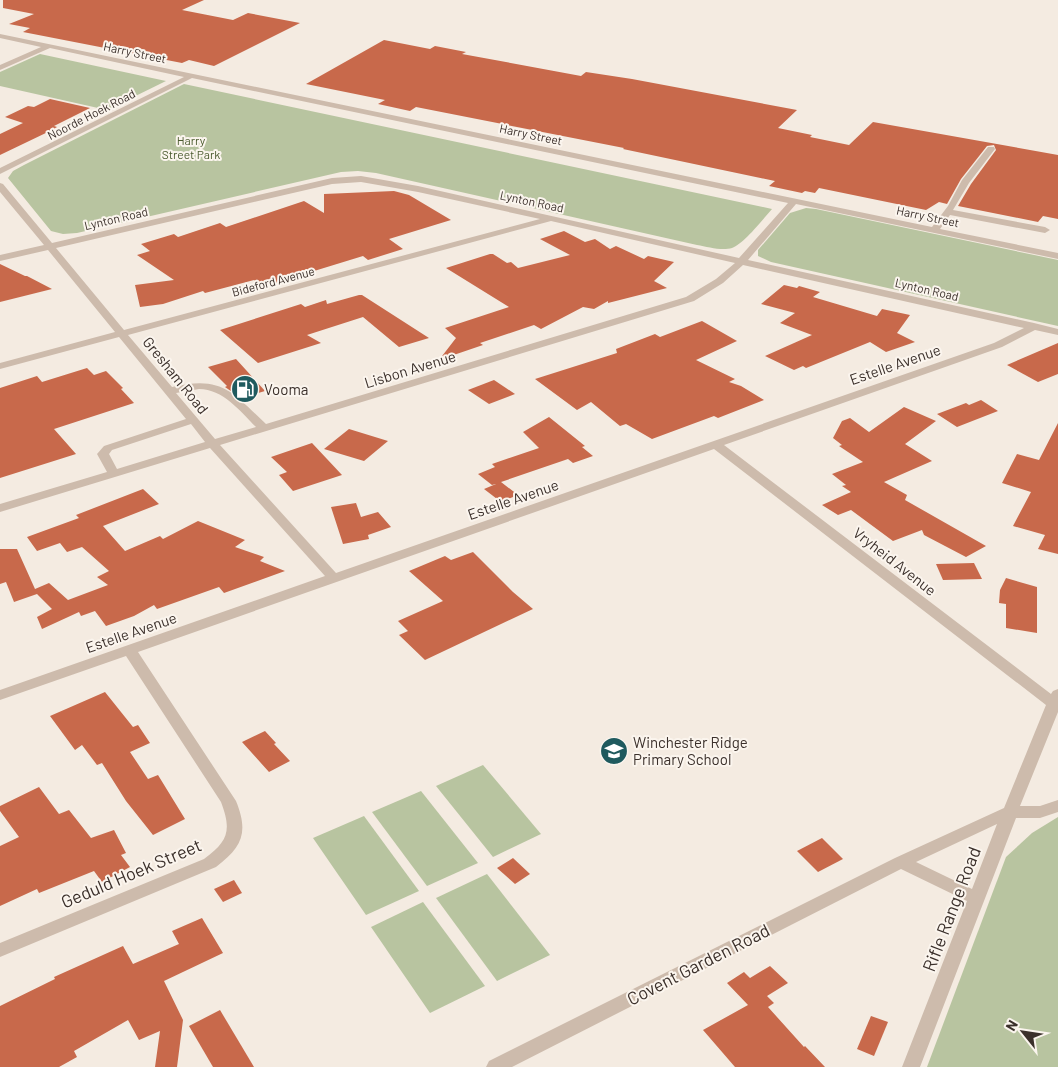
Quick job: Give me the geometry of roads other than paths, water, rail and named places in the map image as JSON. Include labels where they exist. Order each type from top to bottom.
[{"type":"street","name":"Harry Street","points":[[0,36],[1058,256]]},
{"type":"street","points":[[0,68],[49,46]]},
{"type":"street","name":"Noorde Hoek Road","points":[[0,171],[191,76]]},
{"type":"street","points":[[934,230],[948,212],[965,182],[991,149]]},
{"type":"street","name":"Lynton Road","points":[[0,258],[346,179],[385,182],[1058,332]]},
{"type":"street","name":"Gresham Road","points":[[0,186],[213,444],[334,578]]},
{"type":"street","name":"Lisbon Avenue","points":[[0,508],[690,300],[707,291],[741,260],[794,201]]},
{"type":"street","points":[[948,212],[1045,230]]},
{"type":"street","name":"Bideford Avenue","points":[[0,366],[552,218]]},
{"type":"street","name":"Estelle Avenue","points":[[0,695],[998,345],[1034,326]]},
{"type":"street","points":[[170,391],[191,386],[215,387],[240,405],[264,428]]},
{"type":"street","points":[[114,474],[103,454],[108,448],[117,443],[193,420]]},
{"type":"street","name":"Vryheid Avenue","points":[[716,445],[1056,699]]},
{"type":"street","name":"Geduld Hoek Street","points":[[0,950],[210,863],[225,850],[235,835],[237,828],[236,820],[228,801],[129,650]]},
{"type":"street","name":"Rifle Range Road","points":[[911,1067],[1056,699]]},
{"type":"street","points":[[1010,812],[1040,812],[1058,806]]},
{"type":"street","name":"Covent Garden Road","points":[[495,1067],[901,862],[1010,812]]},
{"type":"street","points":[[901,862],[977,899]]},
{"type":"place","name":"Vooma","points":[[245,389]]},
{"type":"place","name":"Winchester Ridge Primary School","points":[[614,751]]},
{"type":"park label","name":"Harry Street Park","points":[[191,147]]}]
